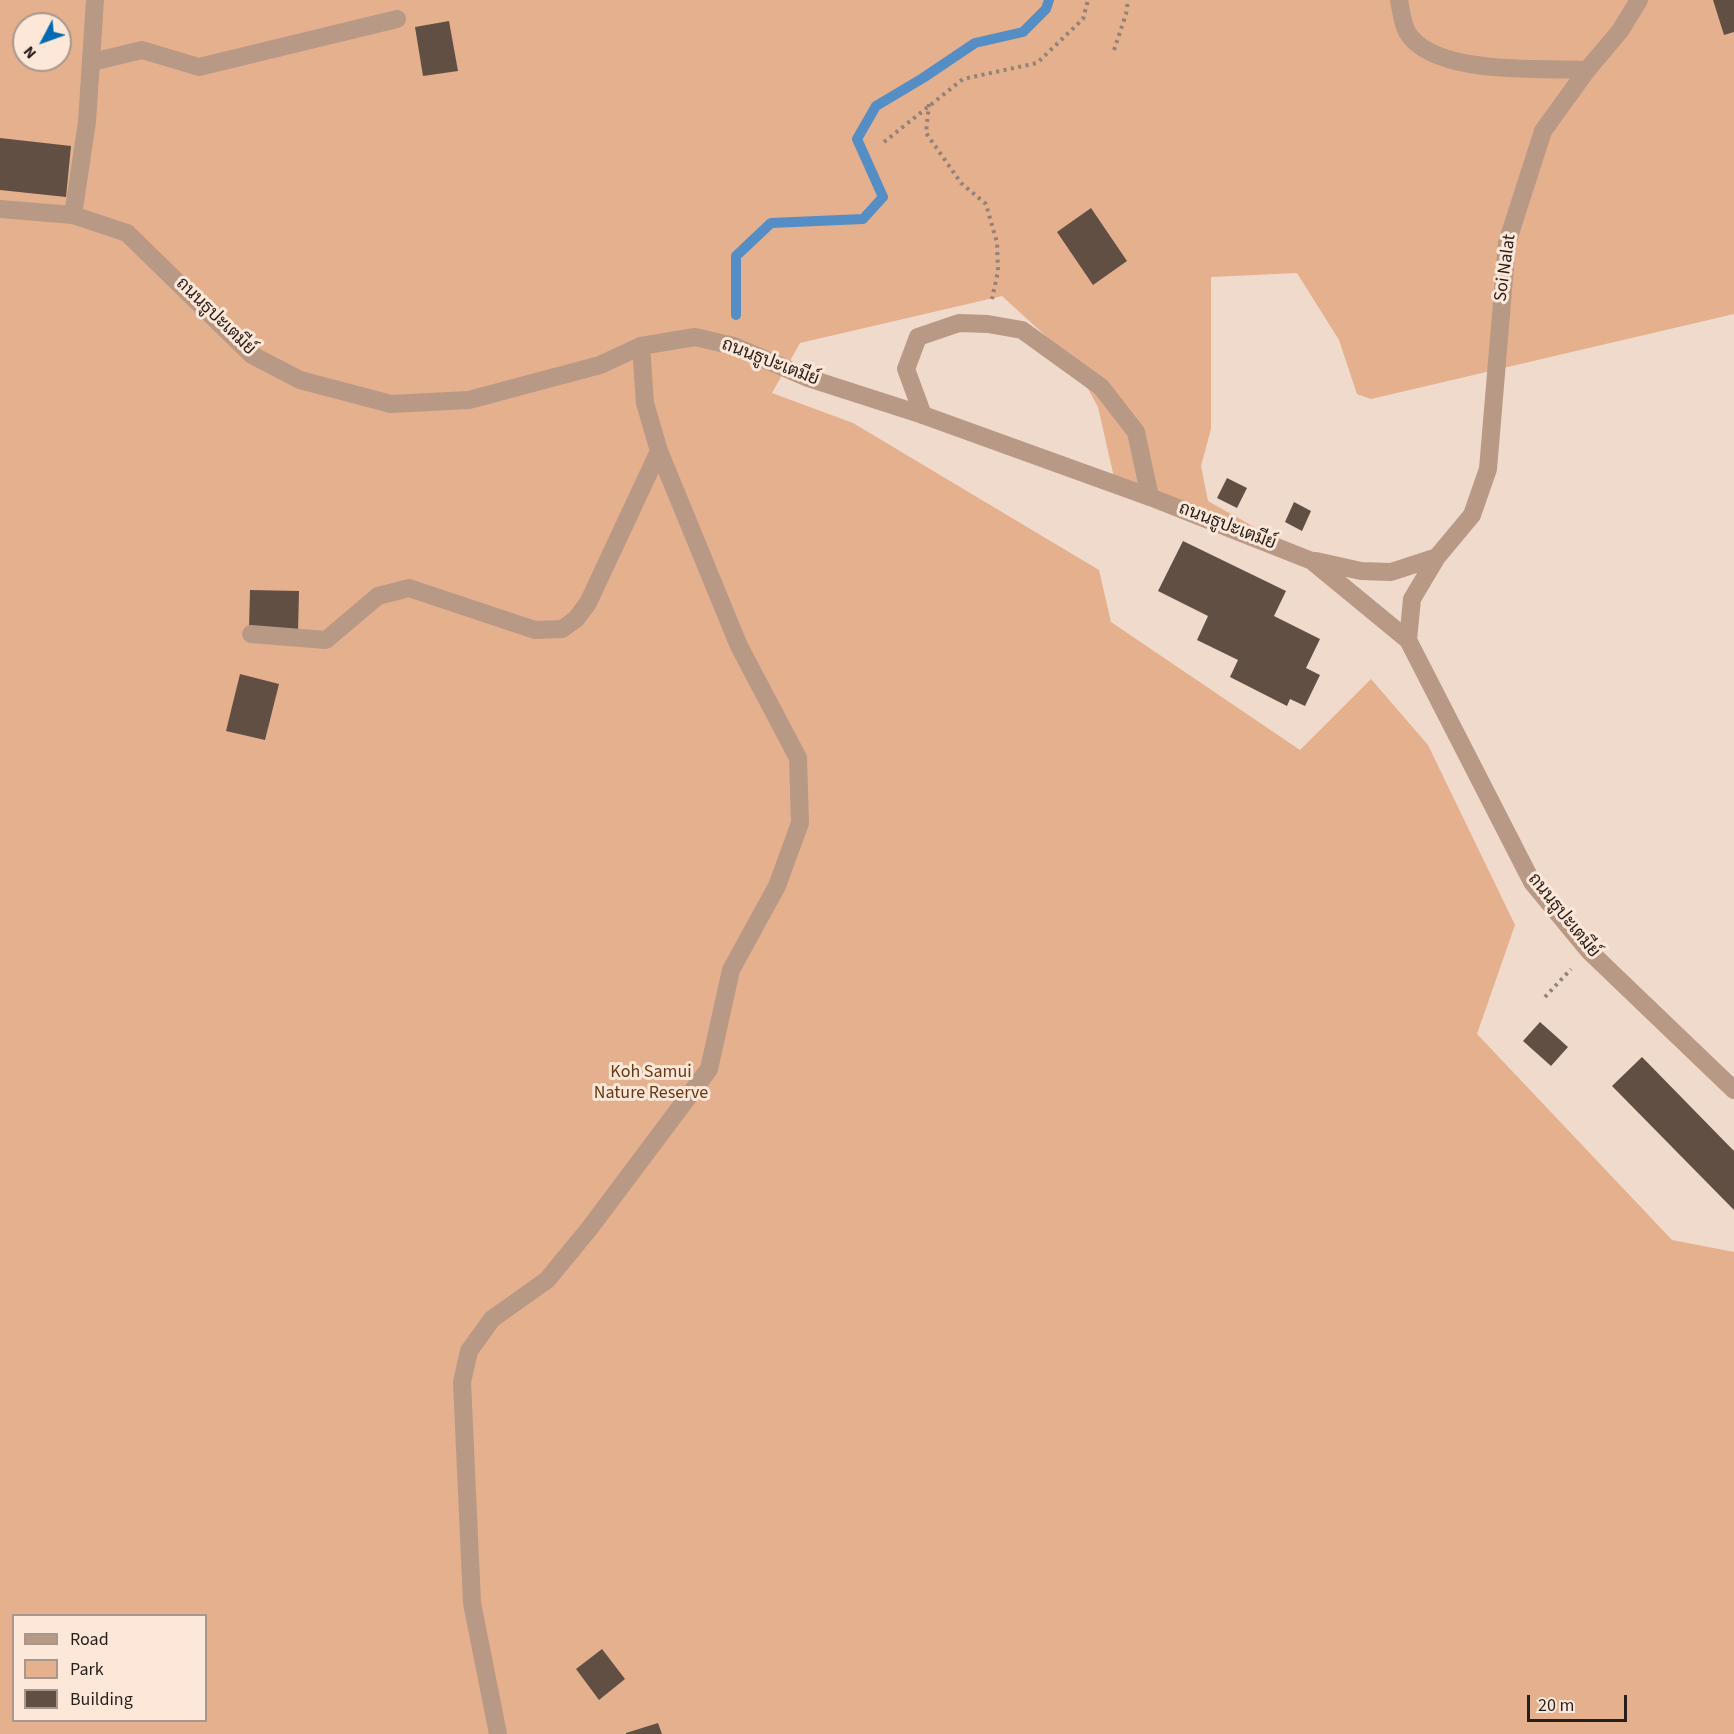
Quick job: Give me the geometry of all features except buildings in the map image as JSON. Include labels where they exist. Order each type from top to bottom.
[{"type":"street","points":[[73,215],[87,122],[95,0]]},
{"type":"street","points":[[1399,0],[1407,32],[1427,51],[1470,65],[1587,70]]},
{"type":"street","name":"Soi Nalat","points":[[1437,557],[1472,514],[1488,469],[1506,243],[1543,131],[1587,70],[1620,31],[1639,0]]},
{"type":"street","points":[[92,62],[141,50],[198,67],[397,19]]},
{"type":"street","name":"ถนนธูปะเตมีย์","points":[[0,209],[73,215],[127,233],[252,355],[300,380],[391,404],[469,400],[600,365],[641,346],[695,337],[734,346],[808,378],[923,415],[1150,497],[1312,561],[1408,640],[1532,882],[1588,951],[1734,1090]]},
{"type":"street","points":[[923,415],[906,369],[918,337],[959,323],[988,324],[1022,330],[1101,387],[1136,432],[1150,497]]},
{"type":"street","points":[[498,1734],[472,1603],[462,1382],[469,1351],[492,1319],[547,1280],[589,1229],[709,1069],[731,970],[777,886],[800,823],[798,758],[739,646],[660,451],[645,403],[641,346]]},
{"type":"street","points":[[251,634],[327,640],[378,596],[409,588],[535,630],[562,628],[576,619],[588,603],[660,451]]},
{"type":"street","points":[[1312,561],[1361,571],[1391,573],[1437,557]]},
{"type":"street","points":[[1408,640],[1412,599],[1437,557]]},
{"type":"path","points":[[884,142],[963,79],[1037,63],[1083,19],[1088,0]]},
{"type":"path","points":[[1114,50],[1126,14],[1128,0]]},
{"type":"path","points":[[929,104],[927,133],[961,183],[986,204],[997,243],[998,271]]},
{"type":"path","points":[[1545,997],[1588,951]]},
{"type":"green space","name":"Koh Samui Nature Reserve","points":[[0,0],[1734,0],[1734,314],[1371,399],[1357,394],[1339,340],[1297,273],[1211,277],[1211,429],[1201,466],[1208,501],[1265,533],[1115,482],[1098,407],[1073,361],[1002,296],[800,343],[772,393],[853,423],[1099,570],[1111,622],[1300,750],[1371,679],[1428,745],[1515,925],[1477,1034],[1672,1240],[1734,1252],[1734,1734],[0,1734]]},
{"type":"waterway","points":[[736,315],[736,256],[771,223],[863,219],[883,197],[857,139],[876,106],[975,43],[1023,32],[1046,9],[1049,0]]}]
